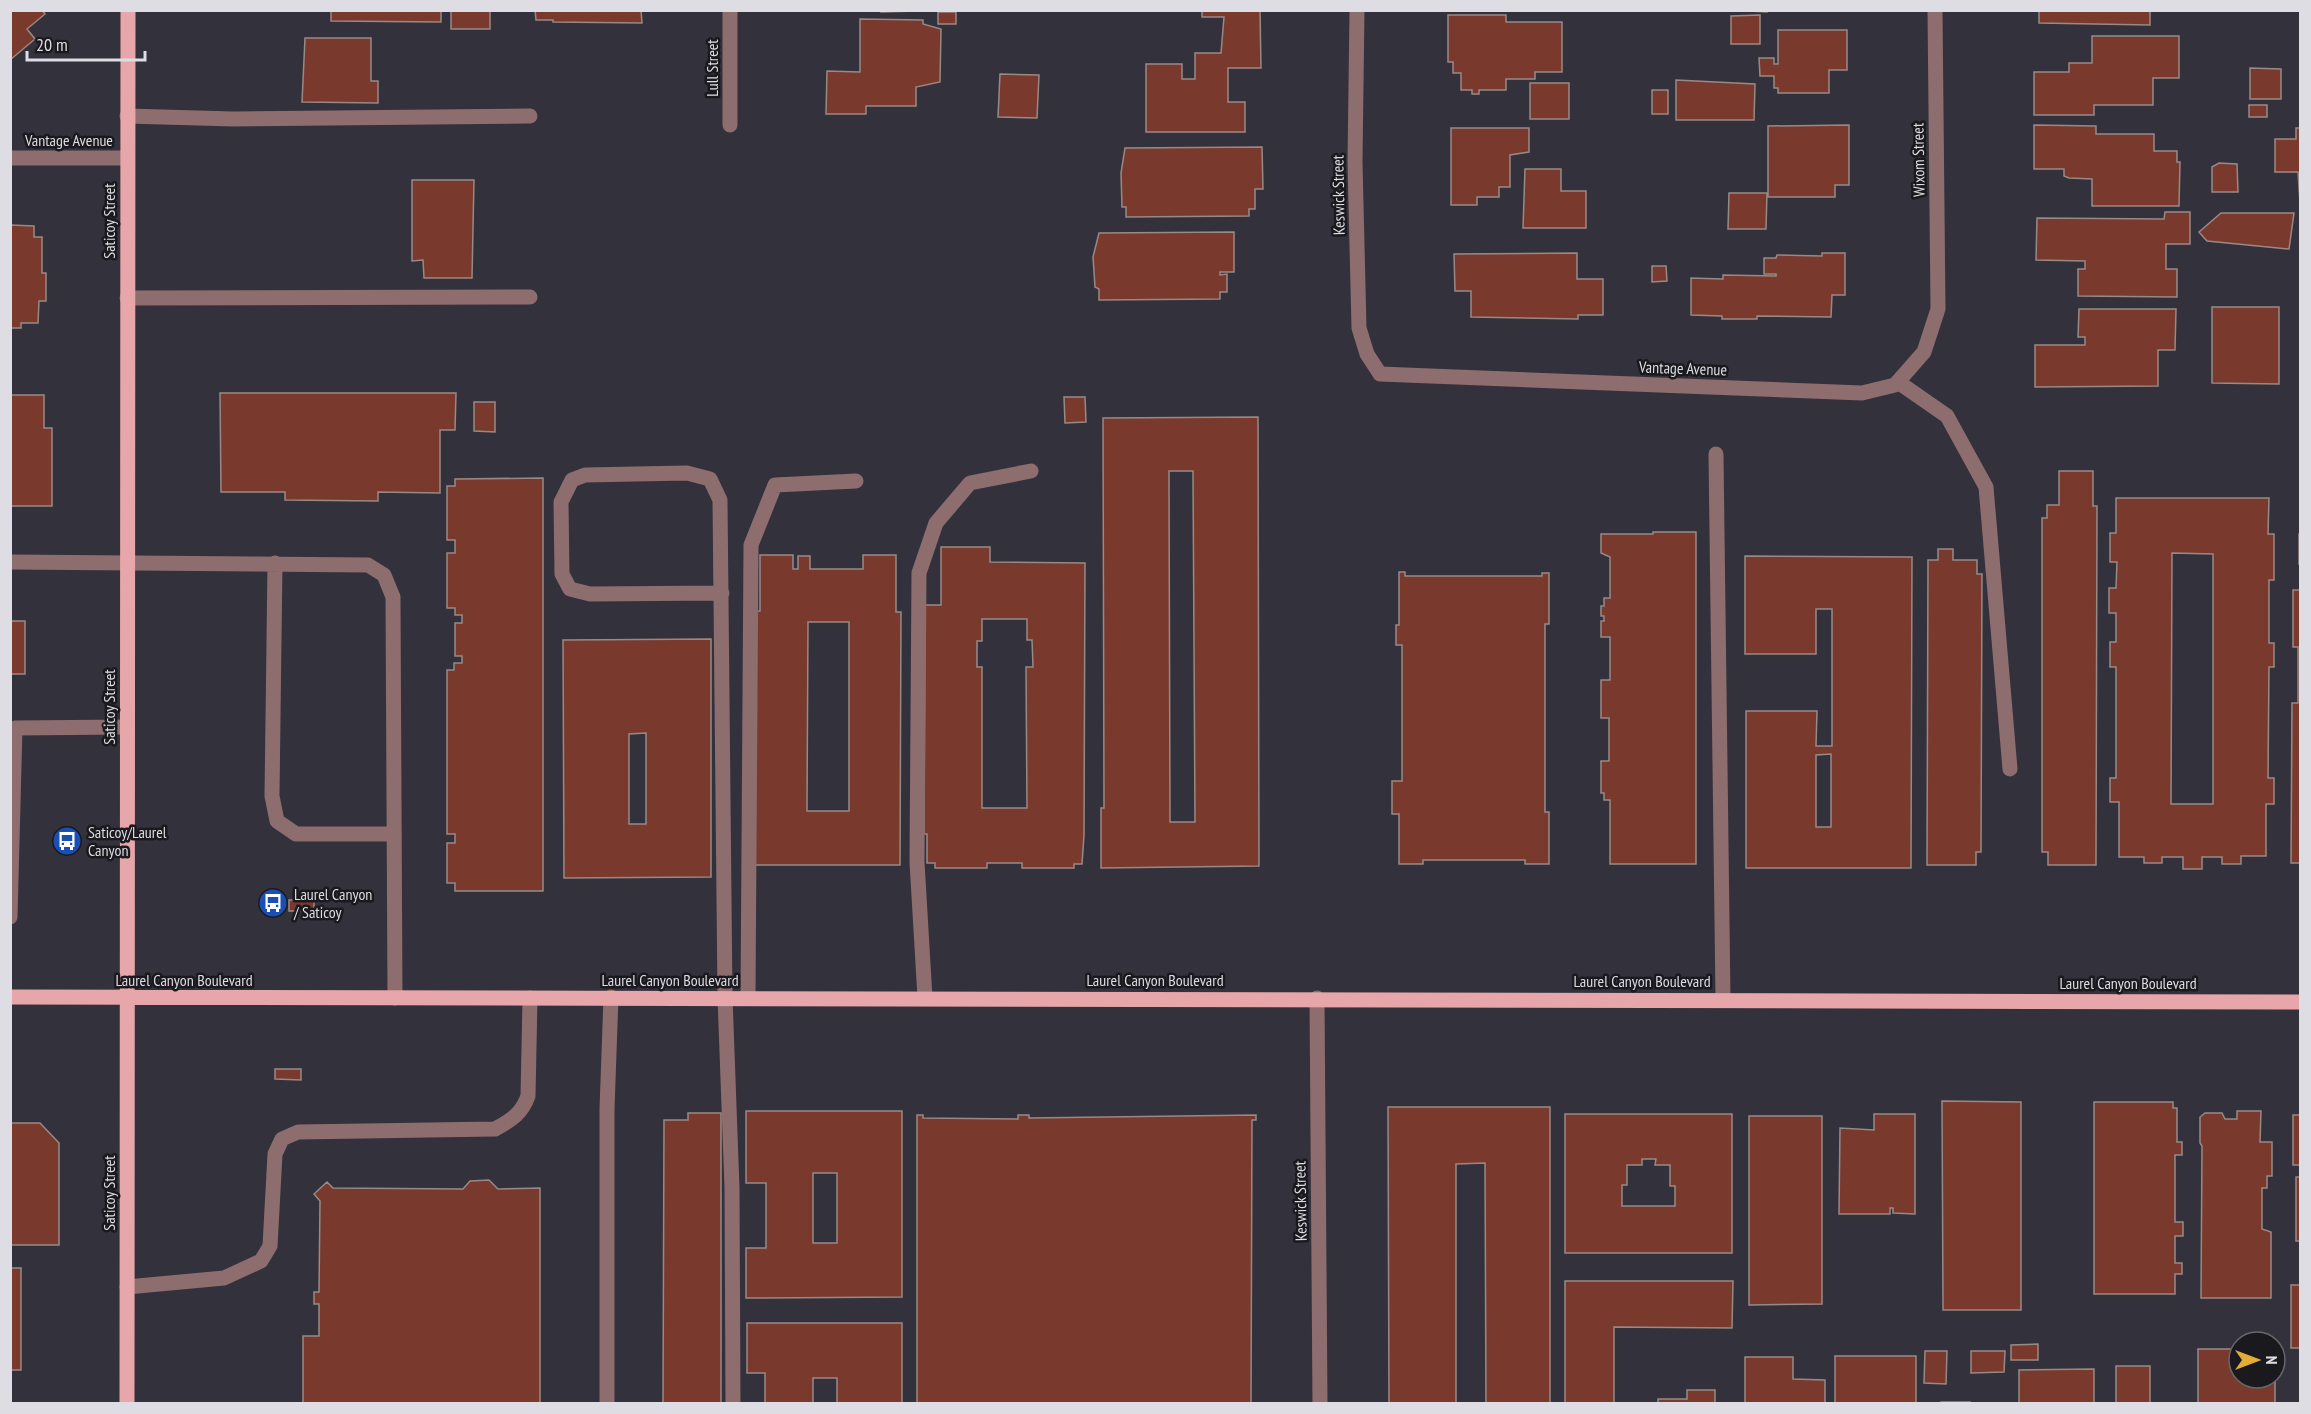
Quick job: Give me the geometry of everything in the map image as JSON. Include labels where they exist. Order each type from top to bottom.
[{"type":"main road","name":"Saticoy Street","points":[[127,1404],[128,10]]},
{"type":"main road","name":"Laurel Canyon Boulevard","points":[[10,997],[1317,998],[2301,1002]]},
{"type":"street","name":"Lull Street","points":[[730,10],[730,125]]},
{"type":"street","name":"Keswick Street","points":[[1357,10],[1355,162],[1359,328],[1367,354],[1380,374]]},
{"type":"street","name":"Wixom Street","points":[[1898,382],[1924,352],[1938,309],[1935,10]]},
{"type":"street","points":[[127,116],[233,118],[530,116]]},
{"type":"street","name":"Vantage Avenue","points":[[10,158],[127,158]]},
{"type":"street","points":[[127,298],[530,297]]},
{"type":"street","name":"Vantage Avenue","points":[[1380,374],[1862,393],[1895,385],[1898,382]]},
{"type":"street","points":[[1898,382],[1947,416],[1986,487],[2010,769]]},
{"type":"street","points":[[1716,454],[1723,999]]},
{"type":"street","points":[[925,998],[918,862],[920,573],[936,523],[970,483],[1031,471]]},
{"type":"street","points":[[722,593],[590,594],[570,589],[562,574],[561,502],[572,480],[585,475],[687,473],[710,479],[720,500],[722,593],[725,997],[732,1146],[733,1404]]},
{"type":"street","points":[[748,998],[751,545],[775,484],[856,481]]},
{"type":"street","points":[[10,562],[127,561],[368,565],[384,575],[393,597],[395,998]]},
{"type":"street","points":[[275,563],[272,796],[277,821],[296,834],[394,834]]},
{"type":"street","points":[[10,917],[15,728],[127,727]]},
{"type":"street","points":[[607,1404],[607,1109],[611,997]]},
{"type":"street","points":[[127,1287],[224,1278],[261,1262],[270,1246],[275,1154],[282,1139],[298,1132],[495,1128],[511,1120],[524,1109],[528,1096],[530,998]]},
{"type":"street","name":"Keswick Street","points":[[1317,998],[1320,1404]]},
{"type":"building","points":[[10,10],[42,10],[45,14],[27,29],[35,39],[10,60]]},
{"type":"building","points":[[331,10],[441,10],[441,22],[331,21]]},
{"type":"building","points":[[451,10],[490,10],[490,29],[451,29]]},
{"type":"building","points":[[535,10],[641,10],[642,23],[536,20]]},
{"type":"building","points":[[881,10],[917,10],[917,11],[881,12]]},
{"type":"building","points":[[1202,10],[1260,10],[1261,68],[1228,68],[1228,102],[1245,102],[1245,132],[1146,132],[1146,64],[1182,64],[1182,79],[1195,79],[1195,53],[1221,53],[1224,17],[1202,17]]},
{"type":"building","points":[[1728,10],[1767,10],[1767,12]]},
{"type":"building","points":[[2039,10],[2150,10],[2150,25],[2039,23]]},
{"type":"building","points":[[938,12],[956,12],[956,24],[938,24]]},
{"type":"building","points":[[1448,15],[1506,15],[1506,22],[1562,22],[1562,72],[1535,72],[1535,79],[1506,79],[1506,90],[1479,90],[1479,94],[1472,94],[1472,90],[1461,90],[1461,73],[1453,73],[1453,62],[1448,62]]},
{"type":"building","points":[[1760,15],[1760,44],[1731,44],[1731,16]]},
{"type":"building","points":[[860,19],[923,20],[923,24],[941,29],[940,82],[916,87],[916,106],[866,106],[866,114],[826,114],[827,71],[860,72]]},
{"type":"building","points":[[1778,30],[1847,30],[1847,70],[1829,70],[1829,93],[1778,93],[1778,88],[1774,88],[1774,76],[1760,76],[1759,58],[1774,58],[1774,64],[1778,64]]},
{"type":"building","points":[[2092,36],[2179,36],[2179,78],[2153,78],[2153,105],[2094,105],[2094,115],[2034,115],[2034,72],[2069,72],[2069,63],[2092,63]]},
{"type":"building","points":[[305,38],[371,38],[371,81],[378,81],[378,103],[302,102]]},
{"type":"building","points":[[2250,68],[2281,69],[2281,99],[2250,99]]},
{"type":"building","points":[[1000,74],[1039,75],[1037,118],[998,117]]},
{"type":"building","points":[[1676,80],[1755,84],[1754,120],[1676,120]]},
{"type":"building","points":[[1530,83],[1569,83],[1569,119],[1530,119]]},
{"type":"building","points":[[1652,90],[1668,90],[1668,114],[1652,114]]},
{"type":"building","points":[[2249,105],[2267,105],[2267,117],[2249,117]]},
{"type":"building","points":[[1849,125],[1849,185],[1835,185],[1835,197],[1768,197],[1768,126]]},
{"type":"building","points":[[2034,125],[2096,126],[2096,134],[2154,134],[2154,151],[2177,151],[2177,162],[2180,162],[2179,206],[2092,206],[2092,179],[2069,178],[2064,176],[2064,169],[2034,169]]},
{"type":"building","points":[[1451,128],[1529,128],[1529,152],[1510,155],[1510,187],[1499,187],[1499,197],[1477,197],[1477,205],[1451,205]]},
{"type":"building","points":[[2296,128],[2300,128],[2300,203],[2298,172],[2275,172],[2275,139],[2296,139]]},
{"type":"building","points":[[1262,147],[1263,189],[1255,189],[1255,209],[1249,209],[1249,216],[1126,217],[1126,207],[1122,207],[1121,173],[1125,148]]},
{"type":"building","points":[[2219,163],[2237,164],[2238,192],[2212,192],[2212,167]]},
{"type":"building","points":[[1525,169],[1561,169],[1561,191],[1586,191],[1586,228],[1523,228]]},
{"type":"building","points":[[412,180],[474,180],[472,278],[424,278],[423,260],[412,261]]},
{"type":"building","points":[[1729,193],[1767,193],[1766,229],[1728,229]]},
{"type":"building","points":[[2165,212],[2190,212],[2190,244],[2166,244],[2166,269],[2177,269],[2177,297],[2078,296],[2078,269],[2085,269],[2085,261],[2036,260],[2037,218],[2164,219]]},
{"type":"building","points":[[2221,213],[2294,213],[2289,249],[2207,241],[2199,232]]},
{"type":"building","points":[[10,225],[34,226],[34,237],[42,237],[42,273],[46,273],[46,301],[39,301],[38,323],[21,323],[21,328],[10,328]]},
{"type":"building","points":[[1234,232],[1234,272],[1220,272],[1220,275],[1227,274],[1227,292],[1220,292],[1220,299],[1099,300],[1099,289],[1095,287],[1093,257],[1099,233]]},
{"type":"building","points":[[1577,253],[1577,279],[1603,279],[1603,315],[1578,315],[1578,319],[1471,317],[1471,291],[1455,291],[1454,254]]},
{"type":"building","points":[[1822,253],[1845,253],[1845,295],[1832,295],[1831,317],[1757,316],[1757,319],[1722,319],[1722,316],[1691,315],[1691,278],[1723,279],[1723,275],[1776,276],[1776,274],[1764,274],[1764,258],[1776,258],[1777,255],[1822,256]]},
{"type":"building","points":[[1652,266],[1666,266],[1667,281],[1652,282]]},
{"type":"building","points":[[2212,307],[2279,307],[2279,384],[2212,383]]},
{"type":"building","points":[[2079,309],[2176,309],[2175,350],[2158,350],[2158,386],[2035,387],[2035,345],[2085,345],[2085,337],[2078,337]]},
{"type":"building","points":[[220,393],[456,393],[455,430],[440,430],[440,493],[378,492],[378,501],[285,500],[285,492],[221,492]]},
{"type":"building","points":[[10,395],[44,395],[44,428],[52,428],[52,506],[10,506]]},
{"type":"building","points":[[1064,397],[1085,397],[1086,422],[1065,423]]},
{"type":"building","points":[[474,402],[495,402],[495,432],[474,431]]},
{"type":"building","points":[[1258,417],[1259,866],[1101,868],[1101,808],[1104,808],[1103,418]],"holes":[[[1169,471],[1193,471],[1195,822],[1170,822]]]},
{"type":"building","points":[[2059,471],[2093,471],[2093,506],[2097,506],[2096,865],[2048,865],[2048,852],[2042,852],[2042,518],[2047,518],[2047,505],[2059,505]]},
{"type":"building","points":[[543,478],[543,891],[455,891],[455,883],[447,883],[447,843],[455,843],[455,834],[447,834],[447,670],[454,670],[454,663],[462,663],[462,656],[455,656],[455,623],[462,623],[462,615],[455,615],[455,608],[447,608],[447,553],[455,553],[455,540],[447,540],[447,486],[455,486],[455,479]]},
{"type":"building","points":[[2116,498],[2269,498],[2268,534],[2274,534],[2274,580],[2269,580],[2269,643],[2274,643],[2274,667],[2269,667],[2268,778],[2274,778],[2274,804],[2266,804],[2266,856],[2241,856],[2241,864],[2222,864],[2222,857],[2202,857],[2202,869],[2183,869],[2183,857],[2162,857],[2162,863],[2144,863],[2144,857],[2119,857],[2119,802],[2110,802],[2110,778],[2116,778],[2116,667],[2110,667],[2110,642],[2116,642],[2116,613],[2109,613],[2109,588],[2116,588],[2117,562],[2110,562],[2110,533],[2116,533]],"holes":[[[2172,553],[2213,554],[2213,804],[2171,804]]]},
{"type":"building","points":[[1653,532],[1696,532],[1696,864],[1610,864],[1610,800],[1604,800],[1604,793],[1601,793],[1601,761],[1609,761],[1609,718],[1601,718],[1601,680],[1610,680],[1610,637],[1601,637],[1601,621],[1604,621],[1604,616],[1601,616],[1601,606],[1604,606],[1604,598],[1610,598],[1610,557],[1601,553],[1601,534],[1653,534]]},
{"type":"building","points":[[2300,534],[2300,564],[2299,564]]},
{"type":"building","points":[[941,547],[990,547],[990,562],[1085,563],[1082,864],[1074,864],[1074,868],[1022,868],[1022,863],[987,863],[987,868],[935,868],[935,863],[927,863],[927,834],[924,834],[925,605],[941,605]],"holes":[[[982,619],[1027,619],[1027,640],[1032,640],[1033,667],[1026,667],[1027,808],[982,808],[982,667],[977,667],[977,641],[982,641]]]},
{"type":"building","points":[[1938,549],[1953,549],[1953,560],[1977,560],[1977,574],[1982,574],[1981,852],[1976,852],[1976,865],[1927,865],[1928,560],[1938,560]]},
{"type":"building","points":[[760,555],[793,555],[793,569],[798,569],[798,556],[810,556],[810,569],[863,569],[863,555],[896,555],[896,612],[901,612],[900,865],[754,865],[755,611],[760,611]],"holes":[[[808,622],[849,622],[849,811],[807,811]]]},
{"type":"building","points":[[1745,556],[1912,557],[1911,868],[1746,868],[1746,711],[1817,711],[1816,746],[1832,746],[1832,609],[1816,609],[1816,654],[1745,654]],"holes":[[[1831,754],[1831,827],[1816,827],[1816,755]]]},
{"type":"building","points":[[1399,572],[1405,572],[1405,576],[1542,576],[1542,573],[1549,573],[1549,624],[1545,624],[1545,812],[1549,812],[1549,864],[1525,864],[1525,860],[1423,860],[1423,864],[1399,864],[1399,814],[1392,814],[1392,781],[1402,781],[1402,645],[1396,645],[1396,625],[1399,625]]},
{"type":"building","points":[[2293,590],[2300,590],[2300,863],[2291,863],[2292,703],[2298,703],[2298,647],[2293,647]]},
{"type":"building","points":[[10,621],[25,621],[25,674],[10,674]]},
{"type":"building","points":[[711,639],[711,877],[564,878],[563,640]],"holes":[[[646,733],[646,824],[629,824],[629,734]]]},
{"type":"building","points":[[289,900],[314,900],[314,911],[289,911]]},
{"type":"building","points":[[275,1069],[301,1069],[301,1080],[275,1079]]},
{"type":"building","points":[[1942,1101],[2021,1102],[2021,1310],[1943,1310]]},
{"type":"building","points":[[2094,1102],[2173,1102],[2173,1108],[2177,1108],[2177,1142],[2182,1142],[2182,1155],[2175,1155],[2175,1222],[2183,1222],[2183,1236],[2175,1236],[2175,1263],[2182,1263],[2182,1274],[2175,1274],[2175,1294],[2094,1294]]},
{"type":"building","points":[[1388,1107],[1550,1107],[1550,1404],[1486,1404],[1485,1163],[1456,1164],[1456,1404],[1389,1404]]},
{"type":"building","points":[[746,1111],[902,1111],[902,1297],[746,1298],[746,1248],[766,1248],[766,1183],[746,1183]],"holes":[[[813,1173],[837,1173],[837,1243],[813,1243]]]},
{"type":"building","points":[[2237,1111],[2261,1111],[2260,1142],[2272,1142],[2272,1176],[2267,1176],[2267,1188],[2262,1188],[2262,1229],[2271,1232],[2271,1298],[2201,1298],[2202,1146],[2200,1117],[2205,1113],[2222,1113],[2225,1119],[2237,1119]]},
{"type":"building","points":[[688,1113],[721,1113],[721,1404],[663,1404],[664,1120],[688,1120]]},
{"type":"building","points":[[1565,1114],[1732,1114],[1732,1253],[1565,1253]],"holes":[[[1642,1159],[1656,1159],[1655,1165],[1670,1165],[1670,1186],[1675,1186],[1675,1206],[1622,1206],[1622,1185],[1627,1185],[1627,1165],[1642,1165]]]},
{"type":"building","points":[[1874,1114],[1915,1114],[1915,1214],[1893,1213],[1893,1208],[1890,1208],[1890,1214],[1839,1214],[1840,1128],[1874,1130]]},
{"type":"building","points":[[917,1115],[923,1115],[923,1118],[1018,1119],[1018,1115],[1029,1115],[1029,1118],[1256,1115],[1256,1120],[1252,1120],[1251,1404],[917,1404]]},
{"type":"building","points":[[2293,1115],[2300,1115],[2300,1165],[2293,1165]]},
{"type":"building","points":[[1749,1116],[1822,1116],[1822,1304],[1749,1305]]},
{"type":"building","points":[[10,1123],[40,1123],[59,1143],[59,1245],[10,1245]]},
{"type":"building","points":[[2296,1177],[2300,1177],[2300,1241],[2296,1241]]},
{"type":"building","points":[[489,1180],[498,1189],[540,1188],[540,1404],[303,1404],[303,1336],[319,1336],[319,1304],[314,1304],[314,1292],[319,1292],[320,1201],[314,1194],[327,1182],[333,1188],[463,1189],[470,1181]]},
{"type":"building","points":[[10,1268],[21,1268],[21,1370],[10,1370]]},
{"type":"building","points":[[1565,1281],[1733,1281],[1732,1328],[1614,1327],[1614,1404],[1565,1404]]},
{"type":"building","points":[[2291,1285],[2300,1285],[2300,1348],[2291,1348]]},
{"type":"building","points":[[747,1323],[902,1323],[902,1404],[837,1404],[837,1378],[813,1378],[813,1404],[765,1404],[765,1373],[747,1373]]},
{"type":"building","points":[[2038,1344],[2038,1360],[2011,1360],[2011,1345]]},
{"type":"building","points":[[2198,1349],[2227,1349],[2227,1390],[2275,1390],[2275,1404],[2198,1404]]},
{"type":"building","points":[[1925,1351],[1947,1351],[1946,1384],[1924,1383]]},
{"type":"building","points":[[1971,1351],[2005,1351],[2004,1372],[1971,1373]]},
{"type":"building","points":[[1835,1356],[1916,1356],[1916,1404],[1835,1404]]},
{"type":"building","points":[[1745,1357],[1793,1357],[1793,1379],[1825,1380],[1825,1404],[1745,1404]]},
{"type":"building","points":[[2116,1366],[2150,1366],[2150,1404],[2116,1404]]},
{"type":"building","points":[[2094,1369],[2094,1404],[2019,1404],[2019,1370]]},
{"type":"building","points":[[1687,1390],[1715,1390],[1715,1404],[1658,1404],[1658,1399],[1687,1399]]},
{"type":"building","points":[[1941,1402],[1970,1402],[1970,1404],[1941,1404]]},
{"type":"place","name":"Saticoy/Laurel Canyon","points":[[67,841]]},
{"type":"place","name":"Laurel Canyon / Saticoy","points":[[273,903]]}]
